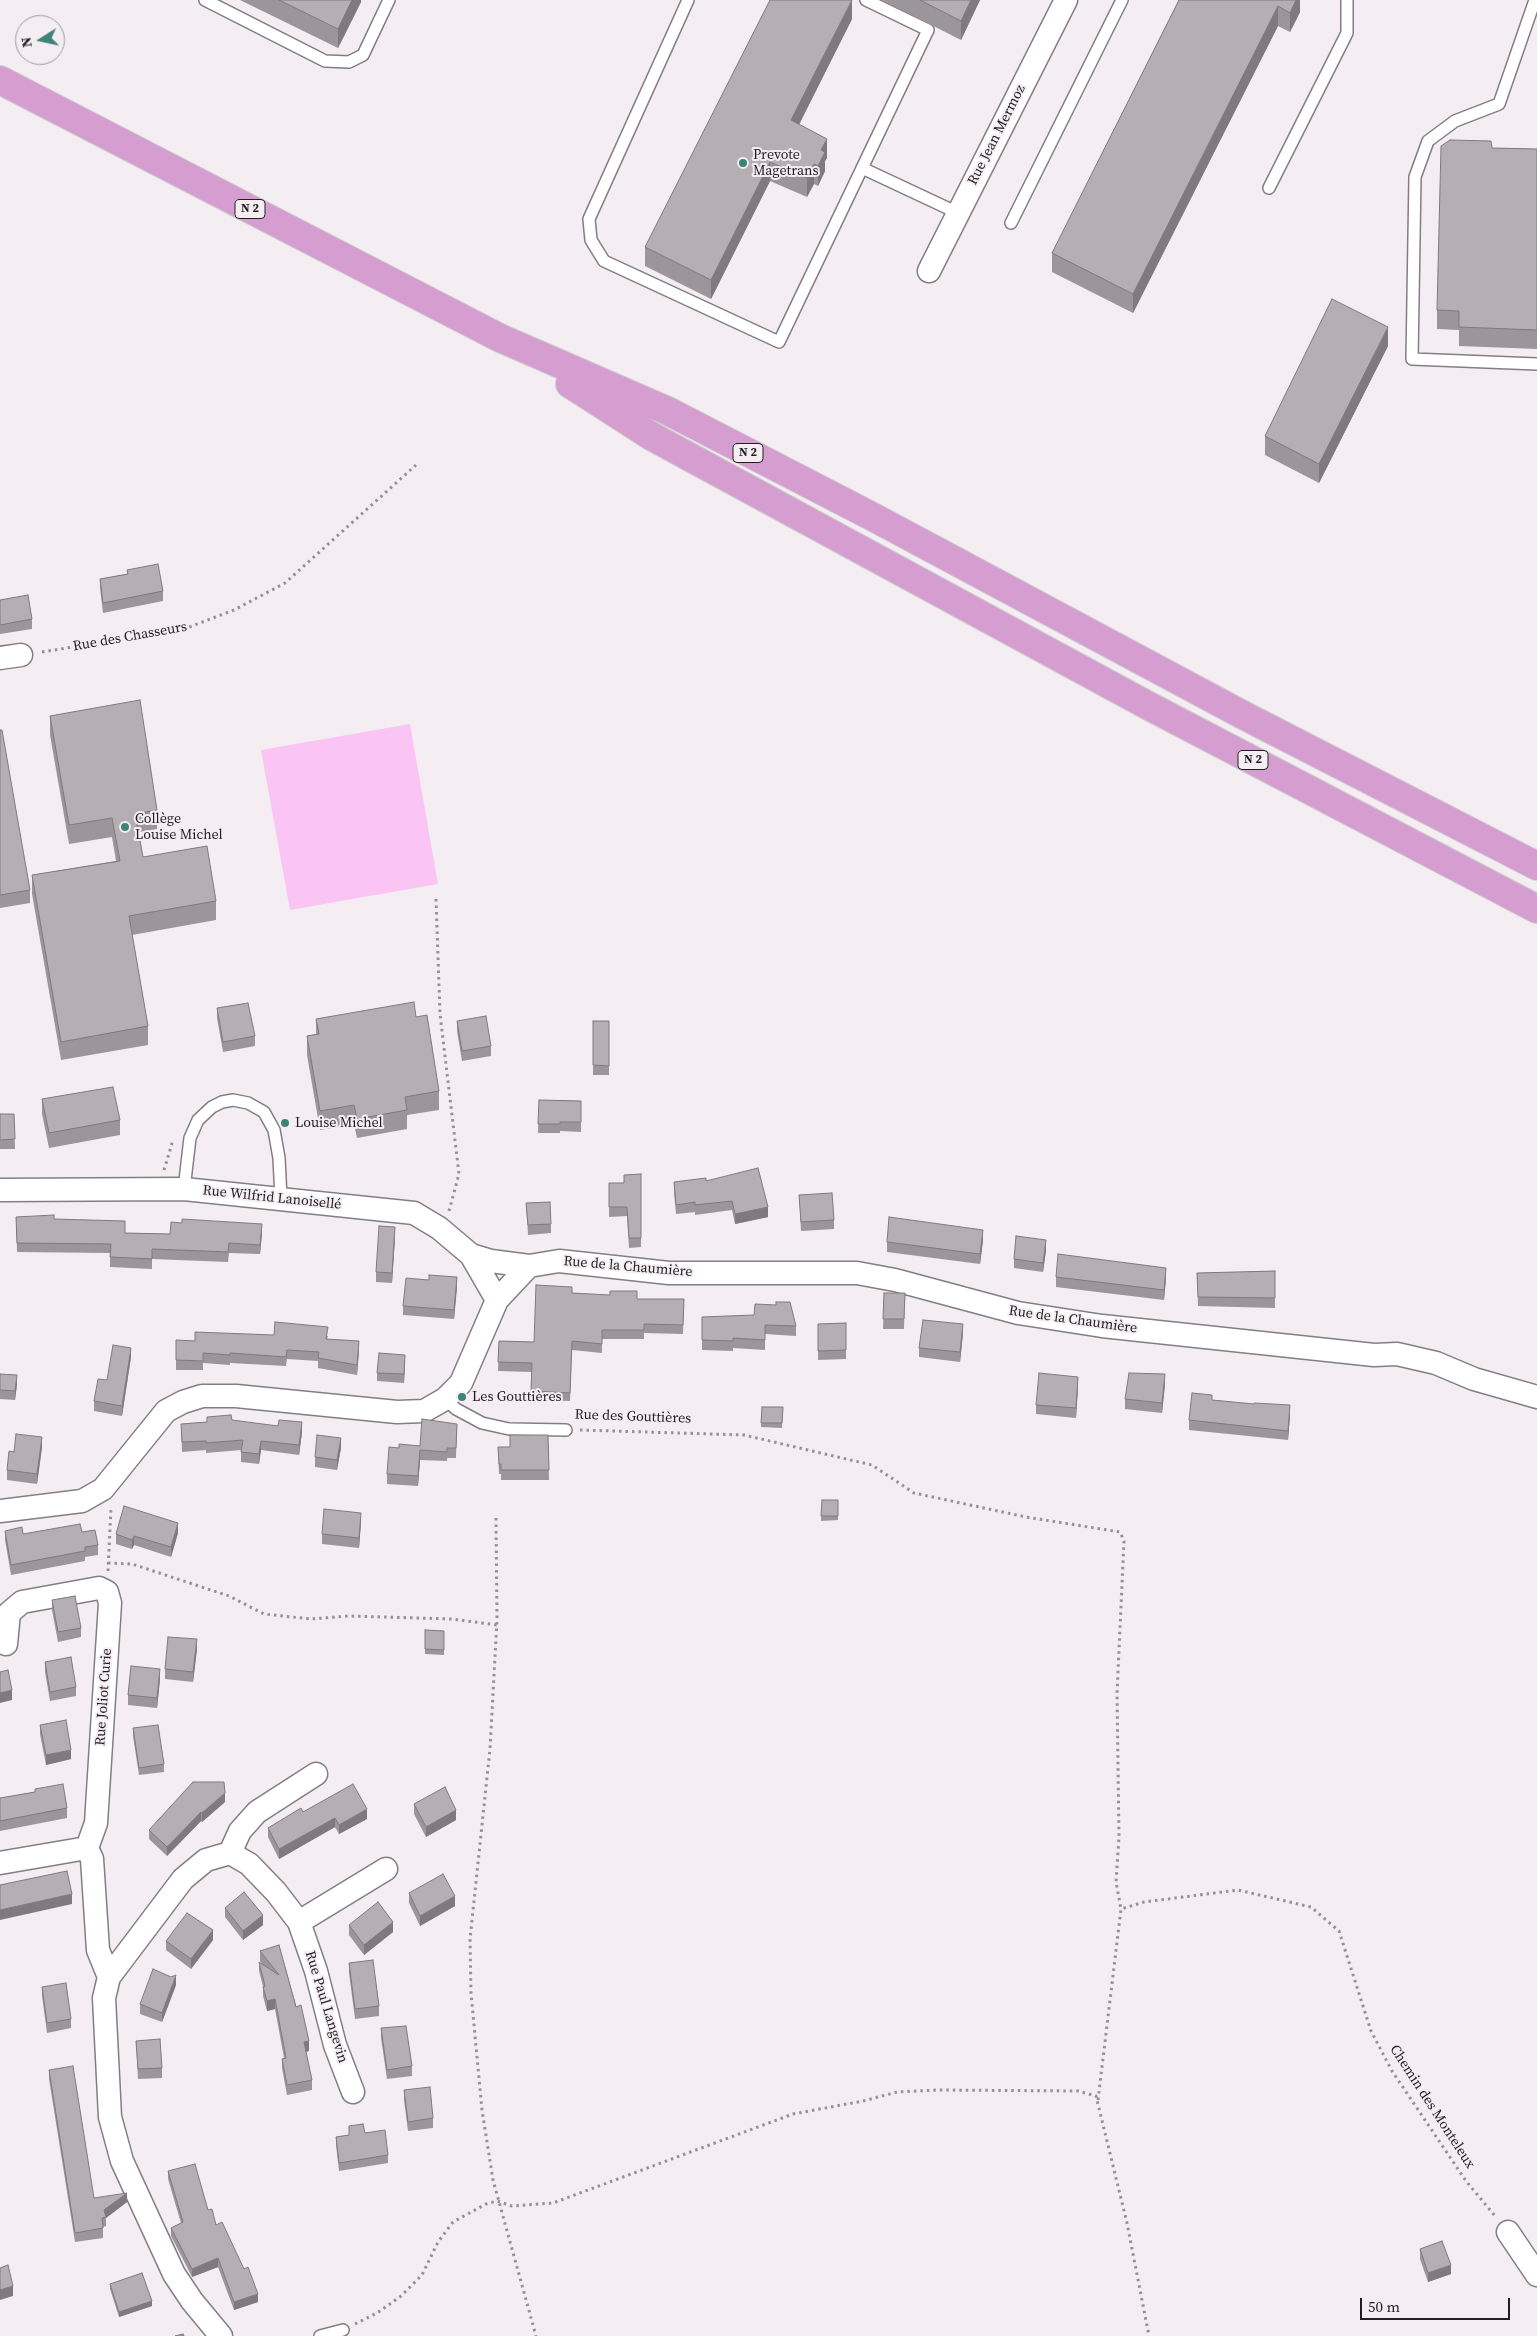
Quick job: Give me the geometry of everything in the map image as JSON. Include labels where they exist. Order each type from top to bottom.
[{"type":"highway","name":"N 2","points":[[0,80],[500,338],[668,411],[892,527],[1243,715],[1537,866]]},
{"type":"highway","name":"N 2","points":[[500,338],[651,436],[1147,705],[1537,910]]},
{"type":"street","name":"Rue Jean Mermoz","points":[[929,271],[1066,0]]},
{"type":"street","name":"Rue Wilfrid Lanoisellé","points":[[0,1190],[184,1189],[414,1213],[446,1234],[470,1255],[491,1261],[529,1266]]},
{"type":"street","points":[[470,1255],[497,1300]]},
{"type":"street","name":"Rue de la Chaumière","points":[[529,1266],[559,1261],[669,1273],[857,1273],[895,1280],[1018,1313],[1102,1326],[1320,1347],[1374,1355],[1397,1354],[1436,1363],[1474,1380],[1537,1397]]},
{"type":"street","points":[[0,1511],[82,1501],[103,1489],[166,1411],[202,1396],[236,1396],[397,1412],[424,1411],[446,1399],[461,1383],[497,1300],[529,1266]]},
{"type":"street","points":[[6,1644],[9,1613],[22,1602],[99,1588],[107,1592]]},
{"type":"street","name":"Rue Joliot Curie","points":[[87,1848],[96,1823],[110,1603],[107,1592]]},
{"type":"street","points":[[221,2336],[192,2301],[174,2274],[122,2161],[110,2117],[104,1998],[109,1977],[184,1879],[206,1860],[230,1853],[240,1831],[256,1812],[316,1774]]},
{"type":"street","points":[[0,1863],[87,1848],[92,1859],[98,1950],[109,1977]]},
{"type":"street","name":"Rue Paul Langevin","points":[[230,1853],[249,1864],[276,1892],[299,1922],[316,1972],[335,2045],[353,2092]]},
{"type":"street","points":[[299,1922],[386,1869]]},
{"type":"street","points":[[1508,2232],[1537,2275]]},
{"type":"lane","points":[[205,0],[325,61],[349,62],[363,56],[389,0]]},
{"type":"lane","points":[[688,0],[590,220],[591,240],[604,261],[779,342],[928,30],[866,0]]},
{"type":"lane","points":[[1011,223],[1122,0]]},
{"type":"lane","points":[[1269,188],[1347,32],[1347,0]]},
{"type":"lane","points":[[1535,0],[1499,104],[1456,121],[1428,140],[1415,177],[1412,359],[1537,364]]},
{"type":"lane","points":[[862,168],[958,213]]},
{"type":"lane","points":[[184,1189],[190,1138],[198,1120],[212,1107],[222,1102],[233,1100],[248,1103],[264,1112],[274,1130],[279,1158],[281,1198]]},
{"type":"lane","name":"Rue des Gouttières","points":[[446,1399],[456,1409],[482,1423],[509,1429],[566,1430]]},
{"type":"lane","points":[[320,2336],[343,2330]]},
{"type":"path","name":"Rue des Chasseurs","points":[[11,657],[184,630],[234,610],[285,583],[416,465]]},
{"type":"path","points":[[436,899],[440,1014],[459,1174],[450,1200],[446,1234]]},
{"type":"path","name":"Rue des Gouttières","points":[[566,1430],[744,1435],[872,1465],[914,1493],[1026,1517],[1120,1532],[1124,1542],[1117,1694],[1119,1836],[1116,1882],[1121,1909]]},
{"type":"path","points":[[103,1489],[112,1511],[107,1592]]},
{"type":"path","points":[[496,1518],[497,1626],[490,1748],[469,1962],[482,2110],[497,2201],[536,2336]]},
{"type":"path","points":[[108,1563],[132,1564],[142,1567],[229,1596],[264,1614],[311,1619],[349,1616],[452,1619],[497,1626]]},
{"type":"path","name":"Chemin des Monteleux","points":[[1121,1909],[1144,1902],[1238,1890],[1311,1906],[1339,1931],[1371,2031],[1392,2071],[1466,2181],[1508,2232]]},
{"type":"path","points":[[1097,2103],[1121,1909]]},
{"type":"path","points":[[343,2330],[377,2313],[401,2296],[422,2275],[438,2242],[453,2222],[486,2204],[497,2201],[512,2206],[553,2203],[793,2114],[863,2101],[897,2092],[938,2090],[1078,2091],[1096,2096],[1127,2223],[1149,2336]]},
{"type":"shaded area","points":[[410,724],[438,884],[290,910],[261,750]]},
{"type":"building","points":[[279,0],[352,0],[338,29]]},
{"type":"building","points":[[770,0],[852,0],[791,120],[827,139],[821,150],[825,152],[818,166],[814,164],[807,178],[770,162],[711,280],[645,247]]},
{"type":"building","points":[[920,0],[971,0],[961,21]]},
{"type":"building","points":[[1179,0],[1296,0],[1290,13],[1278,6],[1133,294],[1052,253]]},
{"type":"building","points":[[1450,140],[1491,141],[1492,148],[1537,149],[1537,330],[1459,327],[1459,311],[1437,310],[1441,146]]},
{"type":"building","points":[[1332,299],[1388,327],[1319,464],[1265,436]]},
{"type":"building","points":[[158,564],[163,591],[103,603],[100,579],[128,574],[127,570]]},
{"type":"building","points":[[28,595],[32,619],[0,625],[0,600]]},
{"type":"building","points":[[140,700],[157,810],[135,814],[143,857],[207,846],[216,901],[129,916],[148,1026],[61,1042],[32,875],[120,861],[112,818],[69,825],[50,716]]},
{"type":"building","points":[[0,730],[2,730],[30,890],[0,895]]},
{"type":"building","points":[[414,1002],[416,1017],[427,1015],[439,1091],[405,1097],[407,1110],[357,1119],[354,1105],[320,1111],[307,1036],[319,1034],[316,1019]]},
{"type":"building","points":[[248,1003],[255,1036],[223,1042],[217,1008]]},
{"type":"building","points":[[486,1016],[491,1046],[462,1051],[457,1021]]},
{"type":"building","points":[[593,1021],[609,1021],[609,1066],[593,1065]]},
{"type":"building","points":[[113,1087],[120,1120],[49,1133],[42,1099]]},
{"type":"building","points":[[539,1100],[581,1101],[581,1122],[538,1124]]},
{"type":"building","points":[[0,1114],[14,1114],[15,1139],[0,1140]]},
{"type":"building","points":[[758,1168],[768,1207],[735,1214],[732,1201],[695,1205],[695,1202],[676,1205],[674,1182],[706,1178],[706,1181]]},
{"type":"building","points":[[641,1174],[641,1238],[629,1238],[627,1207],[609,1207],[609,1183],[624,1183],[624,1175]]},
{"type":"building","points":[[832,1193],[834,1220],[801,1222],[799,1195]]},
{"type":"building","points":[[550,1202],[551,1224],[528,1225],[526,1203]]},
{"type":"building","points":[[54,1215],[54,1219],[125,1221],[125,1233],[170,1234],[171,1222],[182,1223],[182,1219],[262,1224],[260,1245],[229,1243],[228,1252],[152,1249],[152,1259],[110,1257],[111,1244],[17,1243],[16,1217]]},
{"type":"building","points":[[889,1217],[983,1230],[980,1254],[887,1242]]},
{"type":"building","points":[[379,1226],[395,1227],[392,1273],[376,1272]]},
{"type":"building","points":[[1016,1236],[1046,1240],[1043,1263],[1014,1259]]},
{"type":"building","points":[[1058,1254],[1166,1268],[1164,1290],[1056,1277]]},
{"type":"building","points":[[1275,1271],[1275,1298],[1198,1297],[1197,1273]]},
{"type":"building","points":[[429,1275],[457,1277],[454,1310],[403,1306],[406,1278],[429,1280]]},
{"type":"building","points":[[536,1285],[572,1287],[572,1293],[610,1295],[610,1291],[637,1291],[637,1299],[684,1299],[683,1325],[644,1324],[644,1330],[602,1330],[602,1344],[572,1341],[570,1393],[531,1391],[532,1363],[498,1362],[499,1341],[534,1342]]},
{"type":"building","points":[[884,1293],[905,1293],[904,1319],[883,1319]]},
{"type":"building","points":[[776,1302],[790,1302],[796,1326],[765,1325],[765,1340],[733,1338],[733,1341],[702,1340],[702,1317],[754,1315],[755,1304],[776,1305]]},
{"type":"building","points":[[923,1320],[963,1324],[960,1352],[919,1348]]},
{"type":"building","points":[[275,1322],[328,1327],[326,1339],[359,1341],[357,1365],[318,1358],[319,1352],[287,1350],[286,1357],[203,1353],[203,1361],[176,1360],[176,1340],[195,1341],[195,1332],[274,1335]]},
{"type":"building","points":[[846,1323],[846,1350],[818,1351],[818,1324]]},
{"type":"building","points":[[113,1345],[131,1348],[122,1406],[94,1401],[98,1379],[107,1380]]},
{"type":"building","points":[[379,1353],[405,1355],[404,1374],[377,1373]]},
{"type":"building","points":[[1039,1373],[1078,1377],[1076,1408],[1036,1405]]},
{"type":"building","points":[[1129,1373],[1165,1374],[1162,1403],[1125,1399]]},
{"type":"building","points":[[0,1374],[17,1375],[15,1391],[0,1390]]},
{"type":"building","points":[[1192,1393],[1212,1395],[1212,1400],[1290,1405],[1288,1431],[1189,1420]]},
{"type":"building","points":[[762,1407],[783,1407],[782,1423],[761,1423]]},
{"type":"building","points":[[231,1415],[232,1420],[278,1426],[279,1420],[302,1422],[299,1445],[261,1441],[259,1454],[241,1452],[243,1440],[206,1443],[206,1441],[182,1442],[181,1424],[207,1422],[207,1417]]},
{"type":"building","points":[[422,1419],[457,1424],[456,1448],[447,1448],[447,1452],[420,1450],[418,1476],[387,1474],[389,1447],[399,1448],[399,1444],[420,1446]]},
{"type":"building","points":[[16,1434],[42,1437],[37,1474],[7,1470],[9,1451],[14,1452]]},
{"type":"building","points":[[317,1435],[341,1438],[337,1460],[315,1457]]},
{"type":"building","points":[[510,1435],[548,1435],[549,1470],[501,1470],[498,1447],[510,1447]]},
{"type":"building","points":[[822,1500],[838,1500],[838,1516],[821,1516]]},
{"type":"building","points":[[124,1506],[178,1523],[171,1547],[134,1536],[132,1540],[116,1534]]},
{"type":"building","points":[[324,1509],[361,1513],[359,1538],[322,1534]]},
{"type":"building","points":[[80,1524],[82,1532],[95,1530],[98,1545],[85,1547],[85,1551],[11,1565],[5,1531],[22,1527],[23,1534]]},
{"type":"building","points":[[75,1596],[81,1628],[58,1632],[52,1600]]},
{"type":"building","points":[[425,1630],[444,1631],[444,1650],[425,1649]]},
{"type":"building","points":[[168,1637],[197,1639],[193,1672],[165,1669]]},
{"type":"building","points":[[71,1657],[76,1687],[50,1692],[45,1662]]},
{"type":"building","points":[[131,1666],[160,1669],[157,1698],[128,1695]]},
{"type":"building","points":[[8,1670],[12,1690],[0,1693],[0,1672]]},
{"type":"building","points":[[66,1720],[71,1750],[46,1755],[40,1725]]},
{"type":"building","points":[[158,1725],[164,1764],[139,1768],[133,1728]]},
{"type":"building","points":[[193,1782],[224,1782],[225,1793],[201,1812],[167,1847],[149,1830]]},
{"type":"building","points":[[63,1784],[67,1808],[0,1821],[0,1798],[35,1792],[35,1789]]},
{"type":"building","points":[[353,1784],[367,1809],[339,1825],[335,1818],[279,1849],[268,1828],[301,1808],[303,1812]]},
{"type":"building","points":[[445,1787],[456,1810],[426,1827],[414,1804]]},
{"type":"building","points":[[67,1871],[72,1894],[0,1910],[0,1885]]},
{"type":"building","points":[[443,1874],[455,1896],[420,1916],[409,1893]]},
{"type":"building","points":[[244,1892],[263,1915],[243,1931],[225,1908]]},
{"type":"building","points":[[378,1902],[393,1922],[364,1945],[349,1925]]},
{"type":"building","points":[[187,1913],[213,1930],[191,1959],[166,1941]]},
{"type":"building","points":[[279,1945],[296,2007],[301,2005],[309,2041],[304,2042],[312,2080],[287,2085],[282,2059],[286,2058],[275,1999],[267,2001],[259,1962],[279,1975],[260,1951]]},
{"type":"building","points":[[373,1960],[379,2006],[355,2009],[349,1963]]},
{"type":"building","points":[[153,1969],[171,1977],[176,1975],[162,2013],[140,2004]]},
{"type":"building","points":[[66,1983],[71,2019],[47,2023],[42,1987]]},
{"type":"building","points":[[406,2026],[412,2066],[387,2070],[381,2028]]},
{"type":"building","points":[[160,2039],[162,2068],[138,2069],[136,2041]]},
{"type":"building","points":[[73,2066],[94,2198],[127,2193],[104,2210],[106,2217],[102,2218],[103,2228],[75,2233],[49,2070]]},
{"type":"building","points":[[430,2087],[433,2118],[408,2122],[404,2090]]},
{"type":"building","points":[[363,2124],[365,2133],[385,2130],[388,2155],[339,2163],[336,2137],[349,2135],[349,2126]]},
{"type":"building","points":[[195,2164],[208,2210],[212,2209],[216,2225],[222,2222],[244,2269],[248,2267],[258,2294],[234,2302],[218,2258],[192,2269],[171,2228],[183,2222],[168,2171]]},
{"type":"building","points":[[1442,2241],[1451,2265],[1428,2273],[1420,2249]]},
{"type":"building","points":[[8,2265],[13,2286],[0,2290],[0,2268]]},
{"type":"building","points":[[142,2273],[152,2301],[119,2312],[110,2284]]},
{"type":"place","name":"Prevote Magetrans","points":[[743,163]]},
{"type":"place","name":"Collège Louise Michel","points":[[125,827]]},
{"type":"place","name":"Louise Michel","points":[[285,1123]]},
{"type":"place","name":"Les Gouttières","points":[[462,1397]]}]
